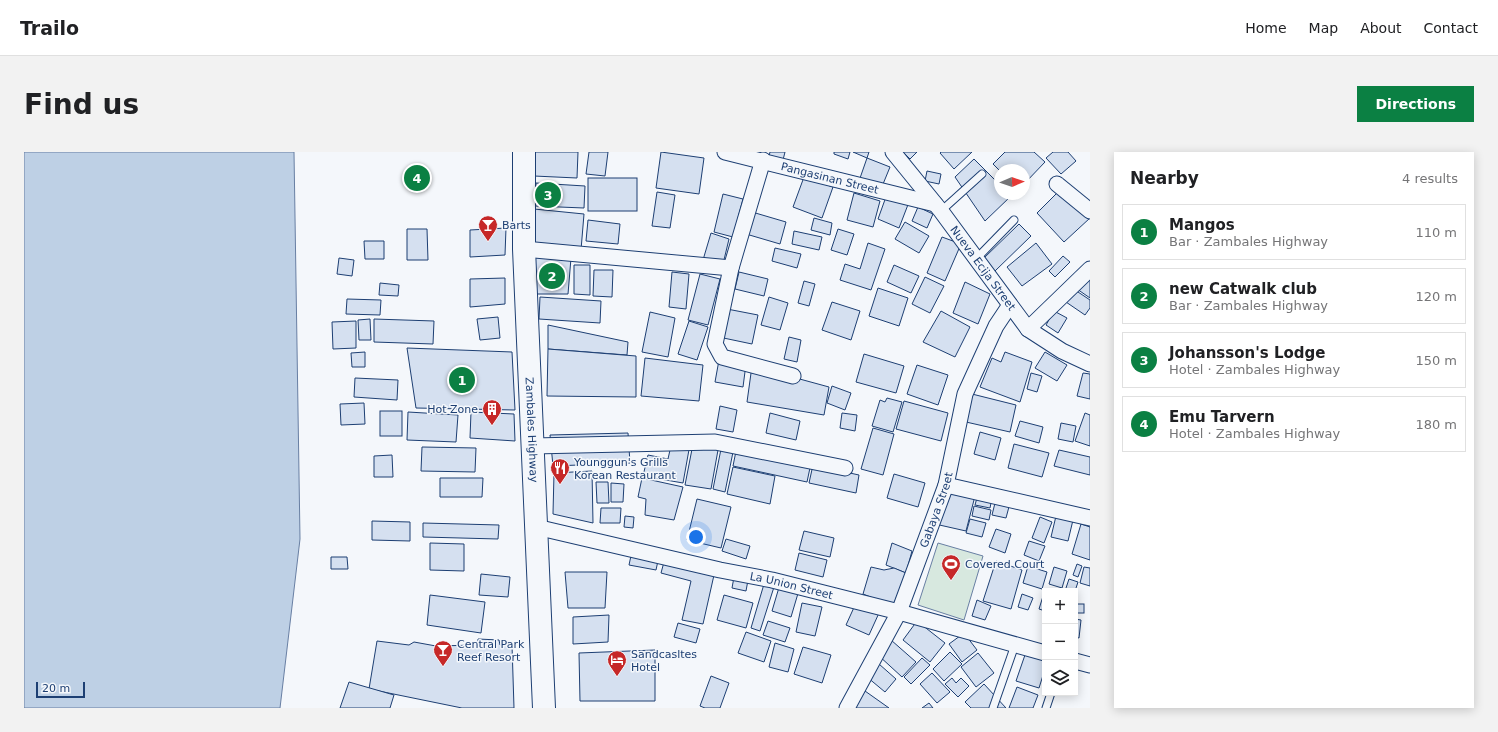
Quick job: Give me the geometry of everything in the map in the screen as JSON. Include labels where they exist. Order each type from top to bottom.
[{"type":"main road","name":"Zambales Highway","points":[[524,152],[524,249],[544,708]]},
{"type":"street","name":"Pangasinan Street","points":[[725,152],[763,160],[938,208]]},
{"type":"street","name":"Nueva Ecija Street","points":[[893,152],[938,208],[1028,329],[1062,351],[1090,364]]},
{"type":"street","points":[[763,160],[731,268],[715,344],[722,357],[792,376]]},
{"type":"street","points":[[1057,184],[1090,211]]},
{"type":"street","points":[[524,249],[731,268]]},
{"type":"street","points":[[1028,329],[1090,269]]},
{"type":"street","name":"Gabaya Street","points":[[846,708],[899,612],[946,485],[965,394],[996,326],[1010,305]]},
{"type":"street","points":[[533,446],[716,442],[844,468]]},
{"type":"street","points":[[946,485],[1090,518]]},
{"type":"street","name":"La Union Street","points":[[536,527],[720,570],[772,580],[899,612],[1042,652]]},
{"type":"street","points":[[1078,662],[1090,665]]},
{"type":"lane","points":[[938,208],[982,174]]},
{"type":"lane","points":[[976,259],[1014,220]]},
{"type":"lane","points":[[993,708],[1015,645]]},
{"type":"lane","points":[[1046,708],[1050,696]]},
{"type":"shaded area","name":"Covered Court","points":[[938,543],[983,556],[964,620],[918,605]]},
{"type":"water","points":[[24,152],[294,152],[300,539],[280,708],[24,708]]},
{"type":"building","points":[[535,152],[578,152],[577,178],[534,176]]},
{"type":"building","points":[[589,152],[608,152],[605,176],[586,174]]},
{"type":"building","points":[[661,152],[704,158],[699,194],[656,188]]},
{"type":"building","points":[[770,152],[785,152],[782,164],[768,160]]},
{"type":"building","points":[[834,152],[850,152],[848,159],[834,154]]},
{"type":"building","points":[[853,152],[869,152],[867,158]]},
{"type":"building","points":[[903,152],[917,152],[910,159]]},
{"type":"building","points":[[972,152],[954,169],[940,153]]},
{"type":"building","points":[[1005,152],[1034,152],[1045,162],[1030,178],[1030,164],[993,164]]},
{"type":"building","points":[[1053,152],[1068,152],[1076,161],[1061,174],[1046,158]]},
{"type":"building","points":[[867,158],[890,167],[881,189],[859,181]]},
{"type":"building","points":[[974,159],[994,179],[994,200],[1007,200],[985,221],[955,177]]},
{"type":"building","points":[[927,171],[941,174],[939,184],[925,181]]},
{"type":"building","points":[[804,177],[833,187],[822,218],[793,207]]},
{"type":"building","points":[[588,178],[637,178],[637,211],[588,211]]},
{"type":"building","points":[[536,183],[585,186],[584,208],[535,206]]},
{"type":"building","points":[[1064,186],[1090,218],[1064,242],[1037,213]]},
{"type":"building","points":[[657,192],[675,195],[670,228],[652,226]]},
{"type":"building","points":[[854,193],[880,201],[873,227],[847,220]]},
{"type":"building","points":[[723,194],[743,199],[733,237],[714,232]]},
{"type":"building","points":[[887,194],[909,202],[899,228],[878,219]]},
{"type":"building","points":[[918,207],[933,214],[927,228],[912,221]]},
{"type":"building","points":[[534,209],[584,214],[581,250],[531,245]]},
{"type":"building","points":[[752,212],[786,222],[780,244],[746,234]]},
{"type":"building","points":[[814,218],[832,223],[830,235],[811,230]]},
{"type":"building","points":[[588,220],[620,224],[618,244],[586,241]]},
{"type":"building","points":[[905,222],[929,236],[919,253],[895,239]]},
{"type":"building","points":[[1019,224],[1031,236],[995,271],[983,259]]},
{"type":"building","name":"Barts","points":[[506,228],[505,255],[470,257],[470,230]]},
{"type":"building","points":[[407,229],[427,229],[428,260],[407,260]]},
{"type":"building","points":[[838,229],[854,234],[847,255],[831,250]]},
{"type":"building","points":[[794,231],[822,237],[819,250],[792,244]]},
{"type":"building","points":[[711,233],[729,239],[723,264],[703,260]]},
{"type":"building","points":[[942,237],[961,244],[945,281],[927,273]]},
{"type":"building","points":[[364,241],[384,241],[384,259],[365,259]]},
{"type":"building","points":[[868,243],[885,249],[871,290],[840,280],[845,264],[860,269]]},
{"type":"building","points":[[1036,243],[1052,264],[1022,286],[1007,267]]},
{"type":"building","points":[[775,248],[801,254],[797,268],[772,261]]},
{"type":"building","points":[[535,256],[571,258],[568,294],[533,294]]},
{"type":"building","points":[[1063,256],[1070,262],[1055,277],[1049,271]]},
{"type":"building","points":[[339,258],[354,260],[352,276],[337,274]]},
{"type":"building","points":[[574,265],[590,265],[590,295],[574,294]]},
{"type":"building","points":[[894,265],[919,276],[911,293],[887,282]]},
{"type":"building","points":[[594,270],[613,270],[612,297],[593,296]]},
{"type":"building","points":[[672,272],[689,274],[686,309],[669,307]]},
{"type":"building","points":[[739,272],[768,279],[764,296],[735,289]]},
{"type":"building","points":[[700,274],[720,279],[708,325],[688,320]]},
{"type":"building","points":[[925,277],[944,286],[930,313],[912,304]]},
{"type":"building","points":[[505,278],[505,304],[470,307],[470,279]]},
{"type":"building","points":[[1090,279],[1090,298],[1077,289]]},
{"type":"building","points":[[804,281],[815,284],[809,306],[798,303]]},
{"type":"building","points":[[965,282],[990,294],[978,324],[953,313]]},
{"type":"building","points":[[380,283],[399,285],[398,296],[379,295]]},
{"type":"building","points":[[878,288],[908,298],[899,326],[869,316]]},
{"type":"building","points":[[1075,290],[1090,300],[1090,308],[1085,315],[1066,302]]},
{"type":"building","points":[[540,297],[601,301],[600,323],[539,319]]},
{"type":"building","points":[[769,297],[788,303],[780,330],[761,325]]},
{"type":"building","points":[[347,299],[381,300],[380,315],[346,314]]},
{"type":"building","points":[[832,302],[860,311],[851,340],[822,330]]},
{"type":"building","points":[[727,309],[758,315],[752,344],[714,336]]},
{"type":"building","points":[[941,311],[970,327],[955,357],[923,342]]},
{"type":"building","points":[[1054,311],[1067,318],[1058,333],[1046,325]]},
{"type":"building","points":[[650,312],[675,318],[668,357],[642,352]]},
{"type":"building","points":[[498,317],[500,338],[480,340],[477,319]]},
{"type":"building","points":[[370,319],[371,340],[359,340],[358,320]]},
{"type":"building","points":[[374,319],[434,321],[433,344],[374,342]]},
{"type":"building","points":[[356,321],[356,348],[333,349],[332,322]]},
{"type":"building","points":[[689,321],[708,327],[697,360],[678,354]]},
{"type":"building","points":[[548,325],[628,342],[627,355],[548,349]]},
{"type":"building","points":[[789,337],[801,340],[797,362],[784,359]]},
{"type":"building","points":[[407,348],[512,352],[515,410],[416,408]]},
{"type":"building","points":[[548,349],[636,356],[636,397],[547,396]]},
{"type":"building","points":[[365,352],[365,367],[352,367],[351,353]]},
{"type":"building","points":[[1005,352],[1032,362],[1020,402],[980,387],[992,358],[1001,362]]},
{"type":"building","points":[[1045,352],[1067,365],[1057,381],[1035,368]]},
{"type":"building","points":[[864,354],[904,366],[896,393],[856,382]]},
{"type":"building","points":[[645,358],[703,365],[699,401],[641,396]]},
{"type":"building","points":[[719,360],[746,364],[743,387],[715,382]]},
{"type":"building","points":[[917,365],[948,375],[938,405],[907,394]]},
{"type":"building","points":[[752,366],[829,387],[824,415],[747,402]]},
{"type":"building","points":[[1031,373],[1042,376],[1037,392],[1027,389]]},
{"type":"building","points":[[1083,373],[1090,374],[1090,399],[1077,396]]},
{"type":"building","points":[[355,378],[398,380],[397,400],[354,397]]},
{"type":"building","points":[[832,386],[851,393],[845,410],[827,403]]},
{"type":"building","points":[[972,394],[1016,405],[1010,432],[966,422]]},
{"type":"building","points":[[887,398],[902,402],[893,432],[872,426],[880,400],[885,402]]},
{"type":"building","points":[[904,401],[948,413],[941,441],[896,429]]},
{"type":"building","points":[[364,403],[365,424],[341,425],[340,404]]},
{"type":"building","points":[[720,406],[737,410],[733,432],[716,429]]},
{"type":"building","points":[[380,411],[402,411],[402,436],[380,436]]},
{"type":"building","points":[[408,412],[458,415],[456,442],[407,440]]},
{"type":"building","name":"Hot Zone","points":[[471,412],[514,414],[515,441],[470,438]]},
{"type":"building","points":[[770,413],[800,421],[796,440],[766,433]]},
{"type":"building","points":[[842,413],[857,415],[855,431],[840,428]]},
{"type":"building","points":[[1085,413],[1090,415],[1090,446],[1075,441]]},
{"type":"building","points":[[1020,421],[1043,427],[1039,443],[1015,436]]},
{"type":"building","points":[[1061,423],[1076,426],[1073,442],[1058,439]]},
{"type":"building","points":[[873,428],[894,434],[883,475],[861,469]]},
{"type":"building","points":[[980,432],[1001,438],[995,460],[974,454]]},
{"type":"building","points":[[628,433],[630,463],[553,466],[550,435]]},
{"type":"building","points":[[672,441],[690,444],[683,483],[643,476],[648,455],[668,459]]},
{"type":"building","points":[[693,444],[718,450],[711,489],[685,485]]},
{"type":"building","points":[[722,444],[734,447],[725,492],[713,489]]},
{"type":"building","points":[[1014,444],[1049,453],[1042,477],[1008,468]]},
{"type":"building","points":[[737,446],[811,463],[807,482],[733,466]]},
{"type":"building","points":[[422,447],[476,448],[475,472],[421,471]]},
{"type":"building","points":[[1059,450],[1090,457],[1090,475],[1054,466]]},
{"type":"building","points":[[392,455],[393,477],[374,477],[374,456]]},
{"type":"building","points":[[813,465],[859,475],[856,493],[809,483]]},
{"type":"building","points":[[733,467],[775,476],[770,504],[727,494]]},
{"type":"building","points":[[592,471],[593,523],[553,514],[554,473]]},
{"type":"building","points":[[894,474],[925,483],[918,507],[887,498]]},
{"type":"building","points":[[440,478],[483,478],[482,497],[440,497]]},
{"type":"building","points":[[642,478],[683,487],[674,520],[645,515],[646,499],[638,497]]},
{"type":"building","points":[[596,482],[608,482],[609,503],[597,503]]},
{"type":"building","points":[[611,483],[624,484],[623,502],[611,502]]},
{"type":"building","points":[[946,488],[975,496],[966,531],[935,524]]},
{"type":"building","points":[[978,494],[992,498],[990,508],[975,505]]},
{"type":"building","points":[[697,499],[731,507],[721,548],[687,540]]},
{"type":"building","points":[[996,499],[1010,503],[1006,518],[992,515]]},
{"type":"building","points":[[974,506],[991,510],[989,520],[972,516]]},
{"type":"building","points":[[601,508],[621,508],[620,523],[600,523]]},
{"type":"building","points":[[625,516],[634,517],[633,528],[624,527]]},
{"type":"building","points":[[1056,516],[1073,520],[1068,541],[1051,537]]},
{"type":"building","points":[[1040,517],[1052,522],[1044,543],[1032,538]]},
{"type":"building","points":[[970,519],[986,523],[982,537],[966,533]]},
{"type":"building","points":[[372,521],[410,522],[410,541],[372,540]]},
{"type":"building","points":[[423,523],[499,525],[498,539],[423,537]]},
{"type":"building","points":[[1081,524],[1090,527],[1090,560],[1072,554]]},
{"type":"building","points":[[996,529],[1011,534],[1005,553],[989,547]]},
{"type":"building","points":[[804,531],[834,538],[830,557],[799,550]]},
{"type":"building","points":[[726,539],[750,546],[746,559],[722,551]]},
{"type":"building","points":[[1029,541],[1045,546],[1039,561],[1024,555]]},
{"type":"building","points":[[430,543],[464,544],[464,571],[430,570]]},
{"type":"building","points":[[892,543],[912,551],[906,573],[886,565]]},
{"type":"building","points":[[632,551],[659,556],[656,570],[629,565]]},
{"type":"building","points":[[799,553],[827,560],[823,577],[795,570]]},
{"type":"building","points":[[331,557],[347,557],[348,569],[331,569]]},
{"type":"building","points":[[996,561],[1022,570],[1011,609],[983,601]]},
{"type":"building","points":[[664,562],[714,575],[703,624],[682,620],[691,581],[661,573]]},
{"type":"building","points":[[1077,564],[1082,566],[1078,577],[1073,575]]},
{"type":"building","points":[[1028,566],[1047,572],[1042,589],[1023,583]]},
{"type":"building","points":[[871,567],[884,570],[894,568],[906,573],[893,606],[863,594]]},
{"type":"building","points":[[1054,567],[1067,571],[1062,588],[1049,584]]},
{"type":"building","points":[[1084,567],[1090,568],[1090,586],[1080,583]]},
{"type":"building","points":[[565,572],[607,572],[605,608],[568,608]]},
{"type":"building","points":[[481,574],[510,577],[508,597],[479,595]]},
{"type":"building","points":[[734,577],[748,580],[746,591],[732,588]]},
{"type":"building","points":[[1069,579],[1078,582],[1076,588],[1066,588]]},
{"type":"building","points":[[764,584],[774,587],[760,631],[751,628]]},
{"type":"building","points":[[780,584],[799,590],[791,617],[772,611]]},
{"type":"building","points":[[1022,594],[1033,598],[1028,610],[1018,607]]},
{"type":"building","points":[[430,595],[485,602],[481,633],[427,625]]},
{"type":"building","points":[[724,595],[753,603],[746,628],[717,620]]},
{"type":"building","points":[[1042,599],[1042,610],[1039,609]]},
{"type":"building","points":[[977,600],[991,606],[985,620],[972,616]]},
{"type":"building","points":[[802,603],[822,607],[815,636],[796,632]]},
{"type":"building","points":[[856,603],[879,613],[869,635],[846,625]]},
{"type":"building","points":[[1078,604],[1084,604],[1084,613],[1078,613]]},
{"type":"building","points":[[609,615],[608,642],[573,644],[573,617]]},
{"type":"building","points":[[1078,620],[1081,620],[1078,638]]},
{"type":"building","points":[[768,621],[790,628],[785,642],[763,635]]},
{"type":"building","points":[[917,621],[945,643],[930,662],[903,640]]},
{"type":"building","points":[[678,623],[700,629],[696,643],[674,637]]},
{"type":"building","points":[[746,632],[771,641],[764,662],[738,653]]},
{"type":"building","points":[[964,633],[977,650],[962,662],[949,644]]},
{"type":"building","name":"Central Park Reef Resort","points":[[478,639],[499,640],[500,645],[512,645],[514,708],[462,708],[369,689],[377,641],[409,645],[414,642],[436,646],[478,645]]},
{"type":"building","points":[[891,640],[916,662],[902,677],[878,655]]},
{"type":"building","points":[[775,643],[794,649],[788,672],[769,667]]},
{"type":"building","points":[[803,647],[831,655],[822,683],[794,674]]},
{"type":"building","name":"Sandcasltes Hotel","points":[[655,650],[655,701],[580,701],[579,653]]},
{"type":"building","points":[[950,652],[962,664],[944,681],[933,669]]},
{"type":"building","points":[[1026,652],[1042,658],[1042,678],[1039,688],[1016,681]]},
{"type":"building","points":[[978,653],[994,673],[976,687],[961,667]]},
{"type":"building","points":[[922,658],[930,665],[911,684],[904,677]]},
{"type":"building","points":[[879,664],[896,679],[885,692],[867,677]]},
{"type":"building","points":[[932,673],[950,692],[937,703],[920,684]]},
{"type":"building","points":[[711,676],[729,683],[720,708],[705,708],[700,706]]},
{"type":"building","points":[[952,678],[956,683],[961,678],[969,686],[958,697],[945,684]]},
{"type":"building","points":[[349,682],[394,695],[390,708],[340,708]]},
{"type":"building","points":[[984,684],[1006,708],[971,708],[965,702]]},
{"type":"building","points":[[1017,687],[1038,695],[1033,708],[1009,708]]},
{"type":"building","points":[[865,691],[889,708],[854,708]]},
{"type":"building","points":[[929,703],[933,708],[922,708]]},
{"type":"place","name":"Emu Tarvern","points":[[417,178]]},
{"type":"place","name":"Johansson's Lodge","points":[[548,195]]},
{"type":"place","name":"Barts","points":[[488,242]]},
{"type":"place","name":"new Catwalk club","points":[[552,276]]},
{"type":"place","name":"Mangos","points":[[462,380]]},
{"type":"place","name":"Hot Zone","points":[[492,426]]},
{"type":"place","name":"Younggun's Grills Korean Restaurant","points":[[560,485]]},
{"type":"place","name":"Covered Court","points":[[951,581]]},
{"type":"place","name":"Central Park Reef Resort","points":[[443,667]]},
{"type":"place","name":"Sandcasltes Hotel","points":[[617,677]]}]
